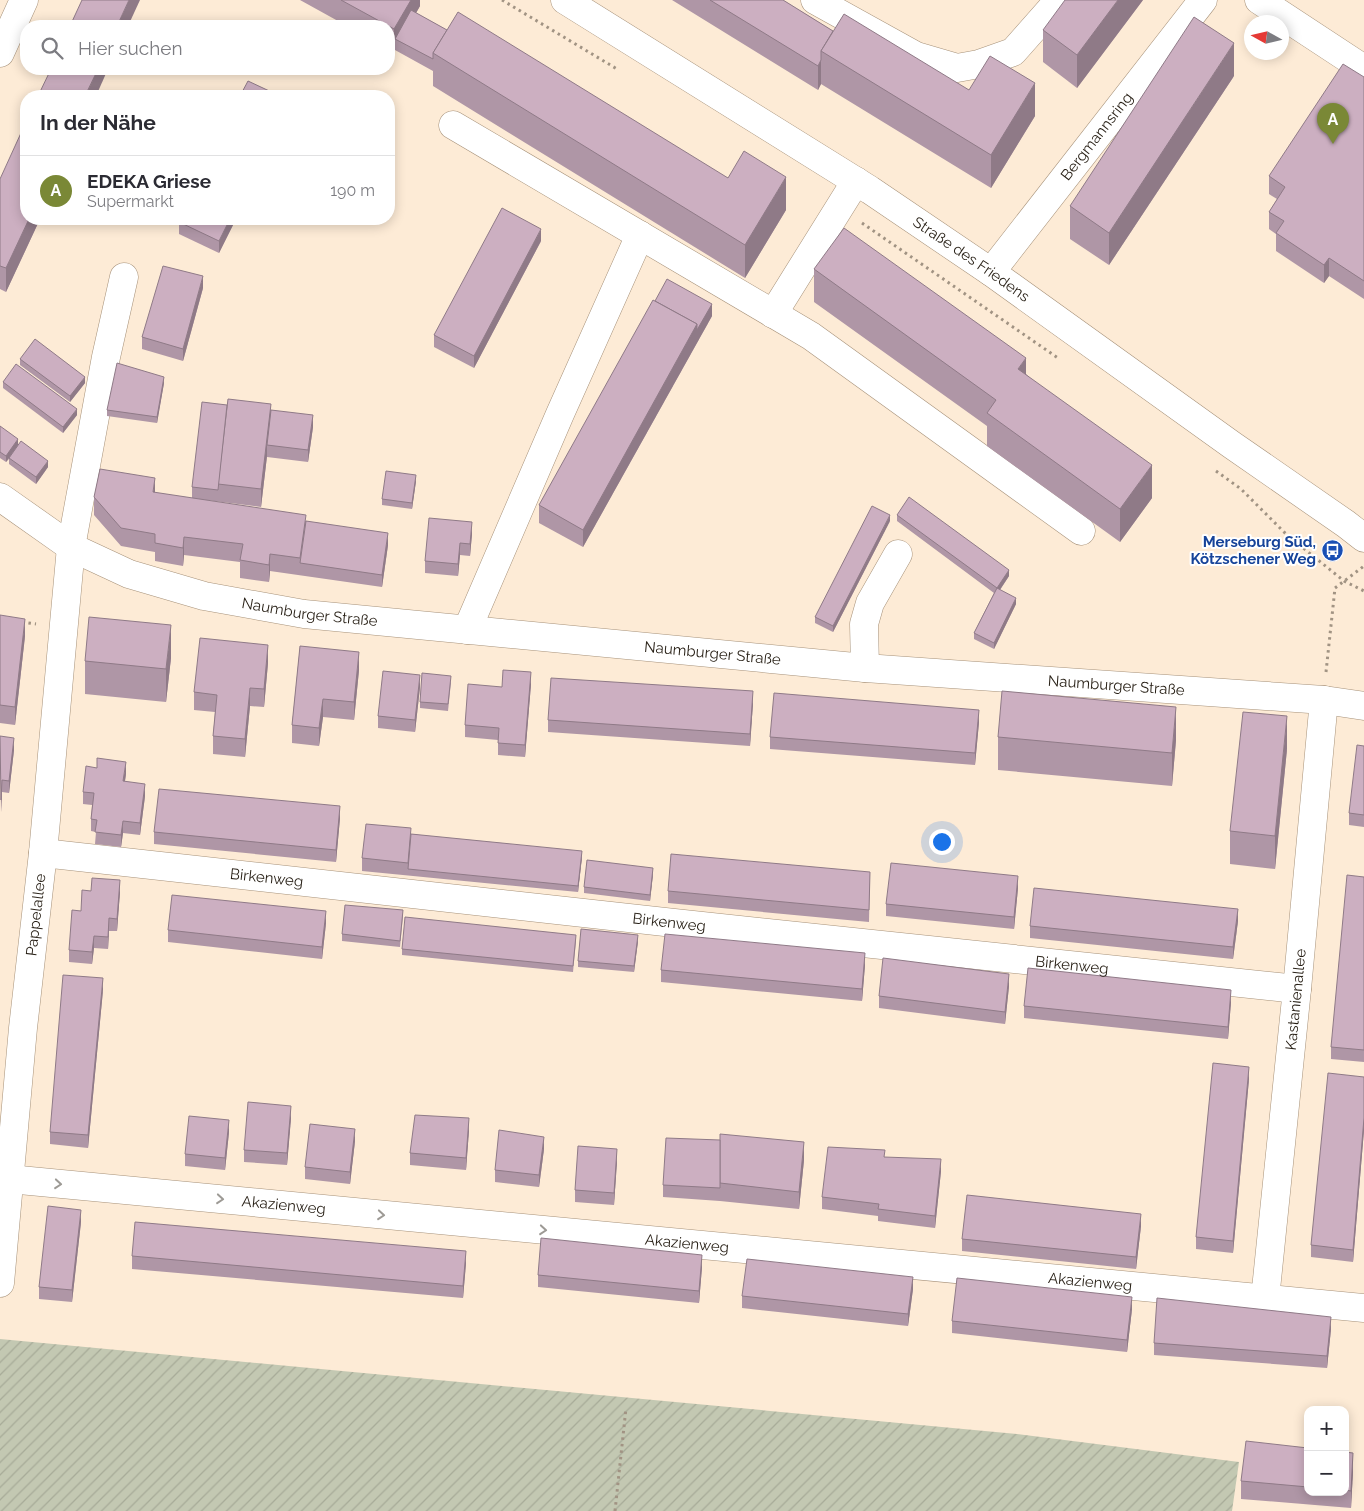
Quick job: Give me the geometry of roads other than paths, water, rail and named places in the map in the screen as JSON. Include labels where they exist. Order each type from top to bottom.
[{"type":"street","points":[[0,53],[24,0]]},
{"type":"street","name":"Straße des Friedens","points":[[565,0],[856,181],[991,272],[1364,538]]},
{"type":"street","points":[[815,0],[916,56],[957,68],[979,64],[1013,52],[1059,0]]},
{"type":"street","name":"Bergmannsring","points":[[991,272],[1203,0]]},
{"type":"street","points":[[1259,0],[1364,69]]},
{"type":"street","points":[[453,124],[811,336],[1081,531]]},
{"type":"street","points":[[773,314],[856,181]]},
{"type":"street","points":[[467,630],[640,235]]},
{"type":"street","points":[[71,547],[106,357],[124,277]]},
{"type":"street","name":"Naumburger Straße","points":[[0,497],[71,547],[129,574],[204,596],[304,614],[865,668],[1324,700],[1364,706]]},
{"type":"street","name":"Pappelallee","points":[[0,1283],[9,1179],[12,1026],[43,853],[71,547]]},
{"type":"street","points":[[865,668],[864,624],[870,603],[898,554]]},
{"type":"street","name":"Kastanienallee","points":[[1264,1299],[1297,989],[1324,700]]},
{"type":"street","name":"Birkenweg","points":[[43,853],[674,923],[1297,989]]},
{"type":"street","name":"Akazienweg","points":[[9,1179],[1364,1308]]},
{"type":"place","name":"EDEKA Griese","points":[[1333,144]]},
{"type":"place","name":"Merseburg Süd, Kötzschener Weg","points":[[1332,551]]}]
